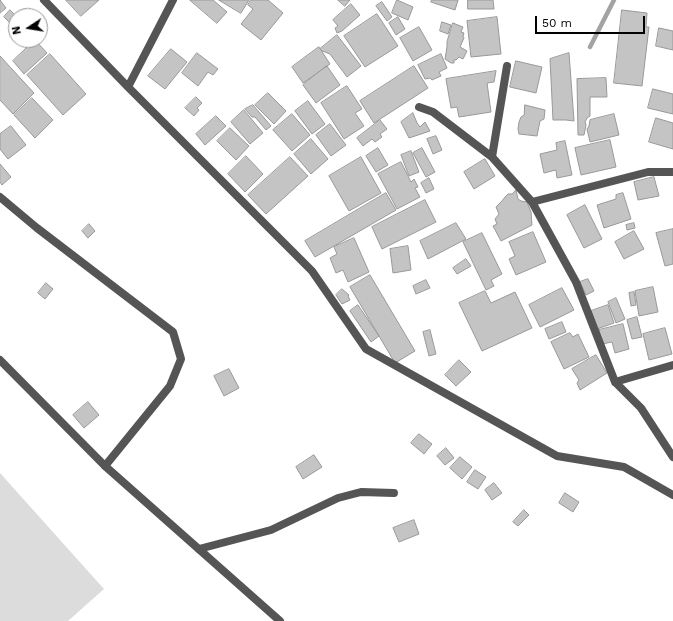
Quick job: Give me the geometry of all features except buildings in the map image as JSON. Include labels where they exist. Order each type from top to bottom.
[{"type":"street","points":[[44,0],[128,87],[312,271],[366,349],[557,456],[624,468],[673,496]]},
{"type":"street","points":[[128,87],[173,0]]},
{"type":"street","points":[[492,157],[507,66]]},
{"type":"street","points":[[419,107],[433,112],[492,157],[532,202],[576,282],[615,382],[641,408],[673,457]]},
{"type":"street","points":[[532,202],[648,172],[673,172]]},
{"type":"street","points":[[0,197],[37,228],[173,332],[181,360],[170,386],[105,466]]},
{"type":"street","points":[[0,360],[105,466],[280,621]]},
{"type":"street","points":[[615,382],[673,365]]},
{"type":"street","points":[[199,549],[271,530],[338,498],[362,492],[394,493]]},
{"type":"shaded area","points":[[0,473],[104,589],[68,621],[0,621]]},
{"type":"waterway","points":[[590,47],[614,0]]}]
